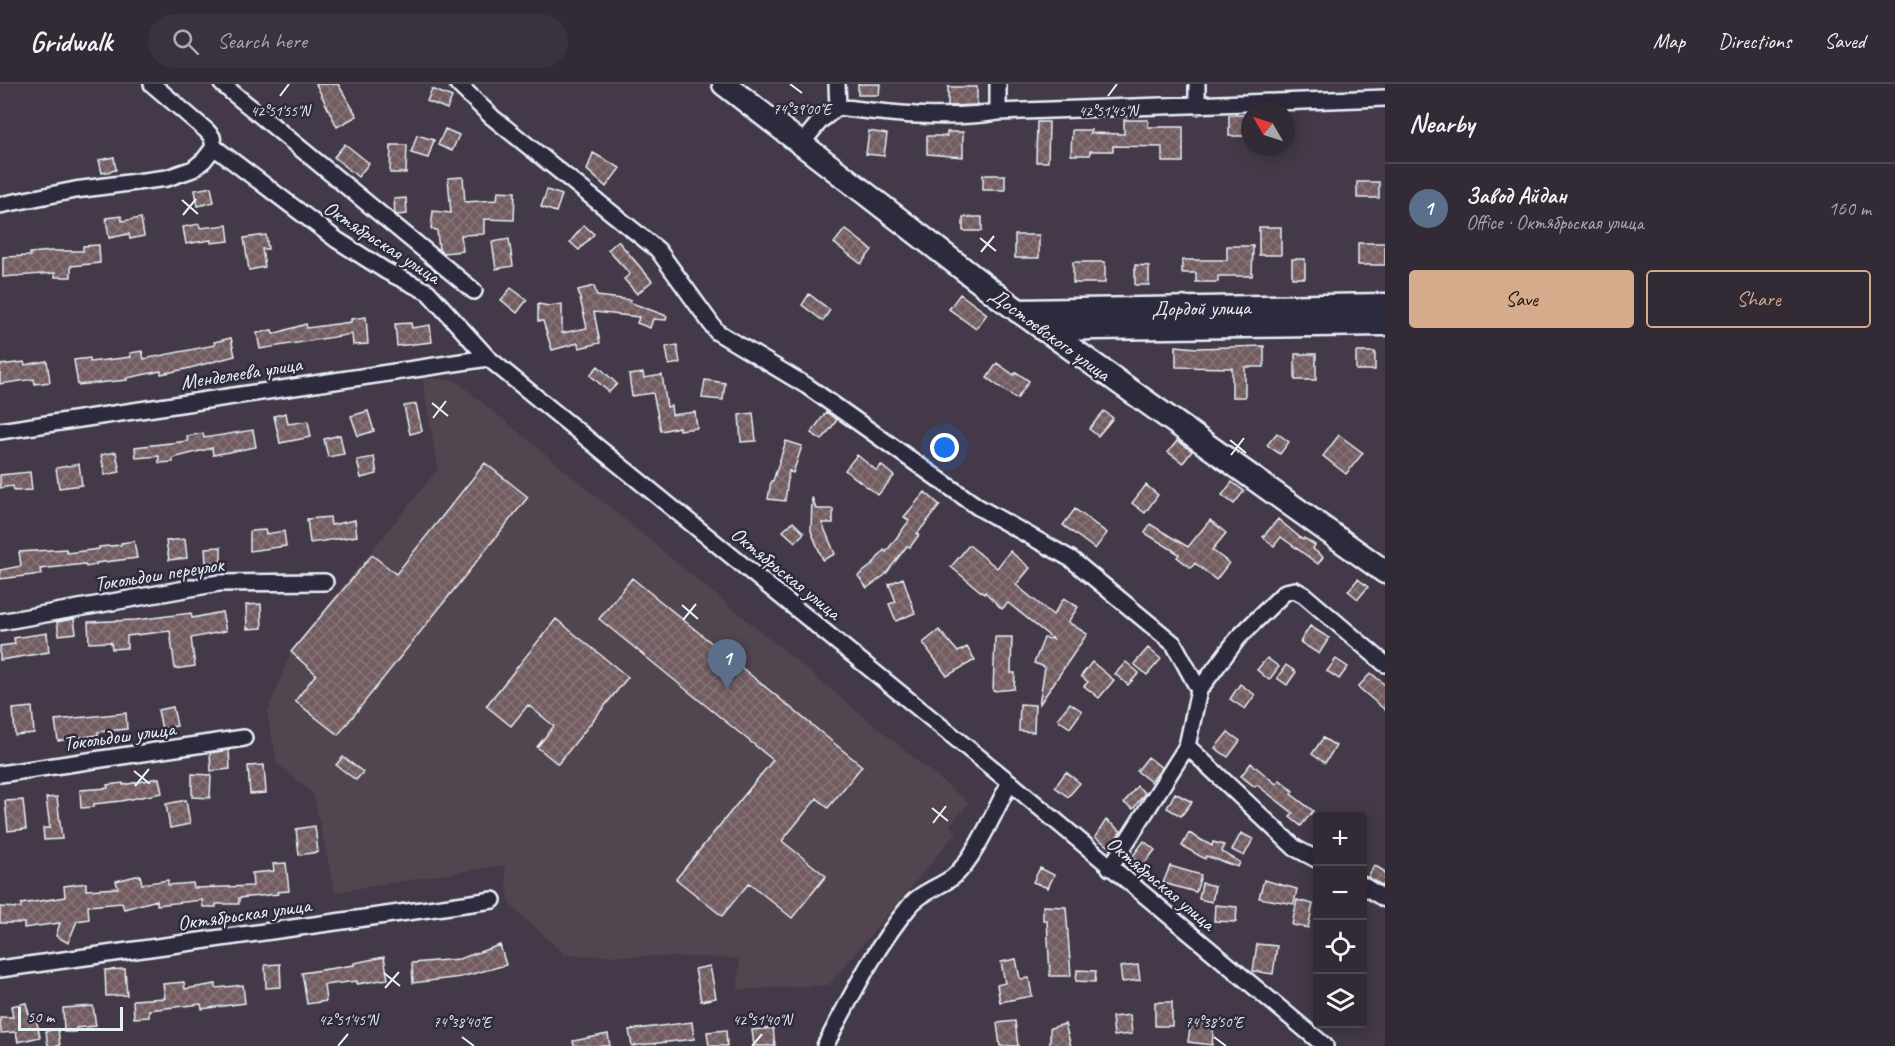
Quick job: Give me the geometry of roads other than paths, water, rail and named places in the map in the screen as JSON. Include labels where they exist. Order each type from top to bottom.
[{"type":"street","name":"Октябрьская улица","points":[[152,84],[207,131],[212,137],[214,147],[337,240],[386,271],[428,292],[488,358],[1010,782],[1325,1046]]},
{"type":"street","points":[[222,84],[474,291]]},
{"type":"street","points":[[458,84],[492,117],[658,250],[717,332],[807,386],[978,507],[1071,559],[1174,644],[1199,690]]},
{"type":"street","name":"Достоевского улица","points":[[724,84],[1017,311],[1385,572]]},
{"type":"street","points":[[837,84],[838,107]]},
{"type":"street","points":[[998,84],[998,112]]},
{"type":"street","points":[[1197,84],[1197,106]]},
{"type":"street","points":[[802,143],[821,120],[838,107],[901,115],[970,116],[998,112],[1385,98]]},
{"type":"street","points":[[0,205],[75,190],[167,178],[193,169],[214,147]]},
{"type":"street","name":"Дордой улица","points":[[1017,311],[1385,305]]},
{"type":"street","points":[[1044,330],[1060,309]]},
{"type":"street","name":"Дордой улица","points":[[1044,330],[1385,324]]},
{"type":"street","points":[[1086,360],[1080,346],[1082,339],[1093,328]]},
{"type":"street","name":"Менделеева улица","points":[[0,431],[488,358]]},
{"type":"street","name":"Токольдош переулок","points":[[0,622],[219,583],[326,582]]},
{"type":"street","points":[[1110,868],[1187,746],[1199,690],[1238,638],[1285,592],[1295,590],[1304,595],[1385,664]]},
{"type":"street","name":"Токольдош улица","points":[[0,774],[244,738]]},
{"type":"street","points":[[1187,746],[1295,848],[1313,858]]},
{"type":"street","points":[[825,1046],[860,981],[900,919],[913,902],[954,876],[969,859],[1010,782]]},
{"type":"street","points":[[1367,888],[1385,899]]},
{"type":"street","name":"Октябрьская улица","points":[[0,969],[493,900]]},
{"type":"place","name":"Завод Айдан","points":[[727,689]]}]
